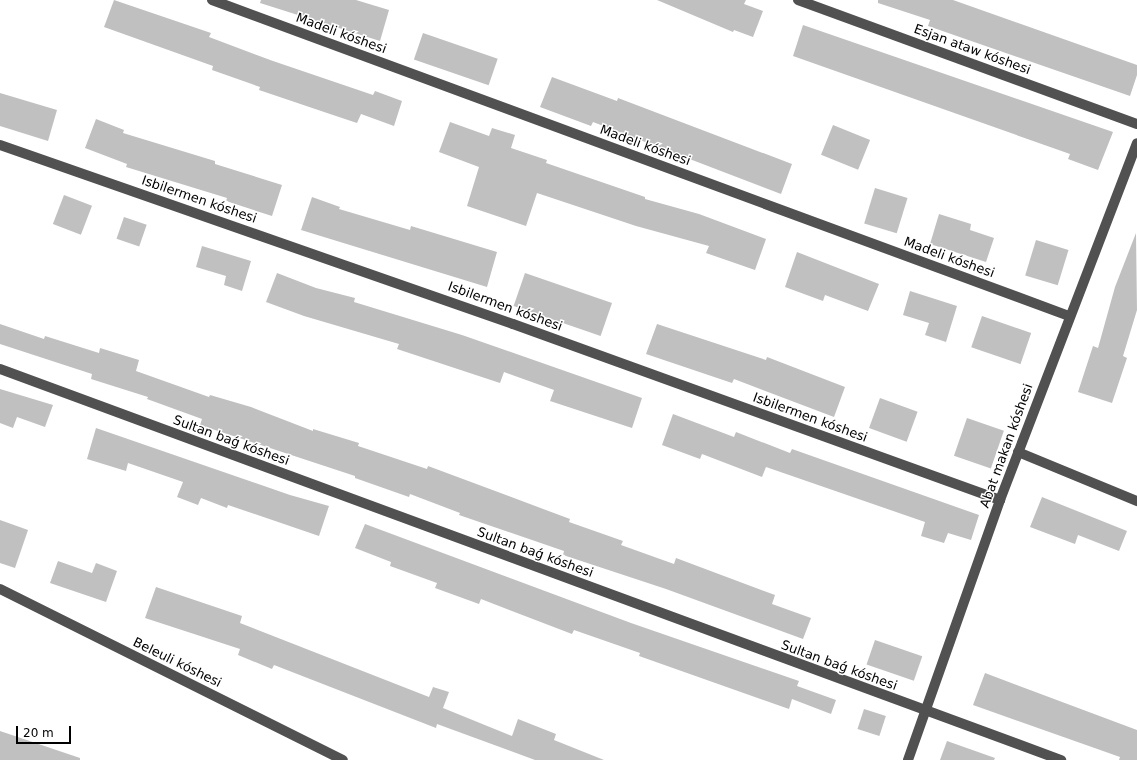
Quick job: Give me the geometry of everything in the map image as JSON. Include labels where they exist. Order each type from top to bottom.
[{"type":"street","name":"Madeli kóshesi","points":[[212,0],[1069,316]]},
{"type":"street","name":"Esjan ataw kóshesi","points":[[798,0],[1137,124]]},
{"type":"street","name":"Abat makan kóshesi","points":[[908,760],[1000,500],[1069,316],[1137,143]]},
{"type":"street","name":"Isbilermen kóshesi","points":[[0,145],[506,321],[1000,500]]},
{"type":"street","name":"Sultan baǵ kóshesi","points":[[0,369],[925,712],[1061,760]]},
{"type":"street","points":[[1018,452],[1137,501]]},
{"type":"street","name":"Beleuli kóshesi","points":[[0,589],[343,760]]},
{"type":"building","points":[[114,0],[211,33],[209,37],[273,61],[373,95],[375,91],[402,101],[394,126],[361,114],[357,123],[259,90],[260,87],[212,70],[213,66],[104,27]]},
{"type":"building","points":[[261,0],[356,0],[389,10],[380,41],[260,3]]},
{"type":"building","points":[[657,0],[746,0],[744,4],[763,11],[753,37],[734,30],[733,32]]},
{"type":"building","points":[[878,0],[953,0],[1137,65],[1137,75],[1130,96],[928,26],[930,20],[878,3]]},
{"type":"building","points":[[803,25],[1113,132],[1098,170],[1068,159],[1070,154],[793,56]]},
{"type":"building","points":[[423,33],[498,59],[489,85],[414,59]]},
{"type":"building","points":[[552,77],[617,101],[618,98],[792,164],[781,194],[593,122],[591,126],[540,107]]},
{"type":"building","points":[[0,93],[57,110],[48,141],[0,126]]},
{"type":"building","points":[[96,119],[124,130],[123,133],[215,161],[215,164],[282,185],[272,216],[226,201],[227,198],[126,167],[127,164],[85,148]]},
{"type":"building","points":[[450,122],[489,136],[492,128],[515,135],[511,148],[547,160],[546,163],[645,197],[645,199],[699,214],[766,239],[755,270],[706,253],[709,246],[636,226],[537,193],[526,226],[467,206],[479,167],[439,152]]},
{"type":"building","points":[[833,125],[870,140],[858,170],[821,155]]},
{"type":"building","points":[[875,188],[908,198],[897,233],[864,223]]},
{"type":"building","points":[[64,195],[92,206],[81,235],[53,224]]},
{"type":"building","points":[[312,197],[340,207],[339,209],[410,230],[411,226],[497,252],[487,287],[301,230]]},
{"type":"building","points":[[939,214],[971,224],[970,230],[994,238],[986,262],[930,244]]},
{"type":"building","points":[[124,217],[147,225],[139,247],[117,239]]},
{"type":"building","points":[[1136,233],[1137,310],[1123,356],[1127,358],[1112,403],[1078,392],[1093,346],[1098,348],[1115,287]]},
{"type":"building","points":[[1036,240],[1069,250],[1058,285],[1025,275]]},
{"type":"building","points":[[202,246],[251,261],[242,291],[224,285],[226,276],[196,267]]},
{"type":"building","points":[[797,252],[879,284],[868,311],[825,295],[823,301],[785,287]]},
{"type":"building","points":[[277,273],[316,288],[355,298],[354,302],[462,335],[642,398],[632,428],[550,401],[554,390],[504,372],[500,383],[397,349],[399,344],[304,316],[266,302]]},
{"type":"building","points":[[525,273],[612,303],[601,336],[514,306]]},
{"type":"building","points":[[910,291],[957,306],[946,342],[925,335],[929,323],[903,315]]},
{"type":"building","points":[[982,316],[1031,333],[1020,364],[971,347]]},
{"type":"building","points":[[0,324],[44,339],[45,336],[99,353],[100,348],[139,360],[136,371],[209,397],[210,395],[251,407],[313,431],[313,429],[359,443],[358,446],[427,469],[428,466],[570,519],[569,522],[623,541],[621,545],[674,564],[676,558],[775,595],[772,604],[811,618],[803,639],[666,589],[563,555],[564,551],[459,515],[460,513],[410,494],[409,497],[355,478],[355,476],[200,425],[202,419],[147,399],[148,397],[91,379],[92,374],[0,344]]},
{"type":"building","points":[[657,324],[766,360],[767,357],[845,387],[834,417],[734,379],[732,383],[646,354]]},
{"type":"building","points":[[0,389],[53,405],[45,427],[17,417],[13,428],[0,423]]},
{"type":"building","points":[[880,398],[918,412],[907,442],[869,428]]},
{"type":"building","points":[[673,414],[734,437],[736,432],[790,453],[792,449],[979,515],[971,540],[948,533],[944,543],[921,536],[925,522],[766,467],[762,477],[702,454],[700,459],[662,445]]},
{"type":"building","points":[[967,418],[1004,431],[991,469],[954,456]]},
{"type":"building","points":[[96,428],[290,495],[329,506],[319,536],[228,505],[227,508],[201,498],[198,505],[177,497],[183,482],[128,463],[126,471],[87,459]]},
{"type":"building","points":[[1042,497],[1127,531],[1119,551],[1078,535],[1075,544],[1030,527]]},
{"type":"building","points":[[0,520],[28,530],[15,568],[0,563]]},
{"type":"building","points":[[365,524],[631,623],[799,681],[797,686],[836,700],[831,714],[792,699],[789,709],[639,656],[640,653],[574,630],[572,634],[481,599],[479,604],[435,588],[437,583],[390,566],[391,562],[355,548]]},
{"type":"building","points":[[58,561],[92,573],[96,563],[117,571],[106,602],[50,583]]},
{"type":"building","points":[[156,587],[242,616],[240,623],[429,697],[433,687],[449,692],[443,708],[512,736],[518,719],[556,734],[554,740],[604,760],[535,760],[437,724],[436,728],[274,665],[272,669],[238,655],[240,649],[145,618]]},
{"type":"building","points":[[875,640],[922,656],[914,681],[867,665]]},
{"type":"building","points":[[985,673],[1137,730],[1137,760],[1119,760],[1120,757],[973,705]]},
{"type":"building","points":[[864,709],[886,716],[879,736],[858,729]]},
{"type":"building","points":[[0,731],[80,758],[80,760],[0,760]]},
{"type":"building","points":[[947,741],[995,758],[994,760],[940,760]]}]
